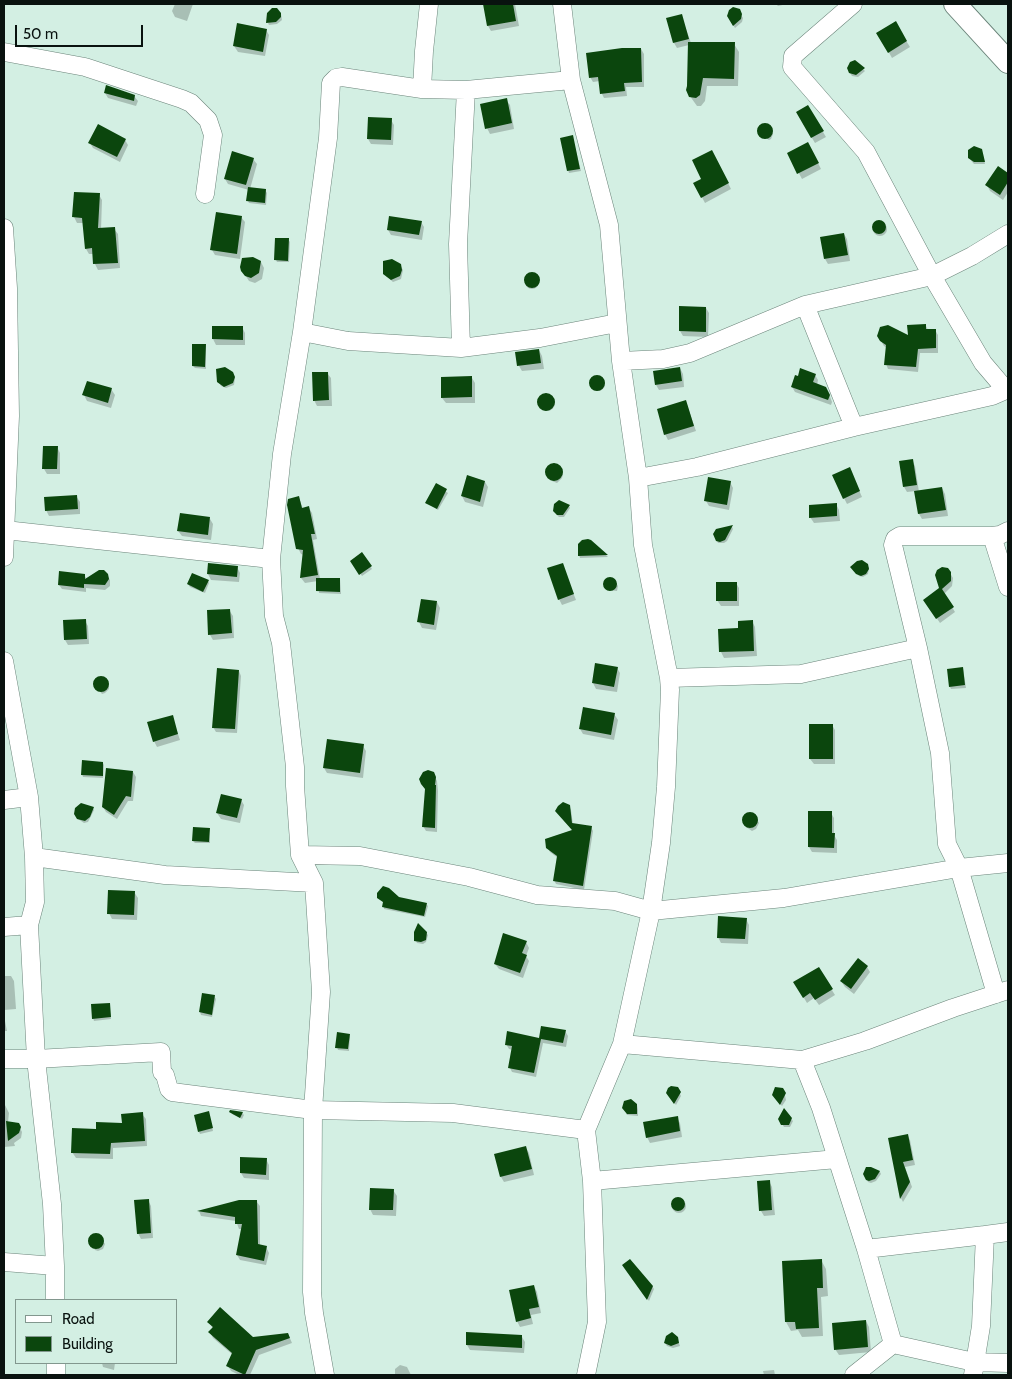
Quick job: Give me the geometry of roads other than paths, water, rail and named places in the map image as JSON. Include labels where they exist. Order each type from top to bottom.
[{"type":"street","points":[[422,89],[429,4]]},
{"type":"street","points":[[562,4],[571,80],[609,225],[621,361],[638,478],[643,545],[669,678],[666,787],[651,911],[622,1044],[586,1130],[592,1181],[597,1322],[586,1375]]},
{"type":"street","points":[[638,478],[697,467],[854,427],[992,396],[1007,390],[983,363],[932,276],[866,152],[792,67],[791,60],[793,56],[853,4]]},
{"type":"street","points":[[955,4],[1008,62]]},
{"type":"street","points":[[4,52],[85,67],[191,103],[208,120],[213,135],[205,194]]},
{"type":"street","points":[[326,1375],[314,1313],[312,1292],[313,1110],[321,992],[314,883],[300,855],[295,767],[281,644],[274,616],[271,559],[282,454],[302,332],[328,138],[331,83],[336,78],[342,78],[422,89],[466,90],[571,80]]},
{"type":"street","points":[[461,348],[458,244],[466,90]]},
{"type":"street","points":[[4,228],[8,288],[6,348],[10,416],[4,556]]},
{"type":"street","points":[[621,361],[663,359],[690,353],[805,305],[932,276],[972,256],[1008,234]]},
{"type":"street","points":[[805,305],[854,427]]},
{"type":"street","points":[[302,332],[348,341],[461,348],[540,338],[617,323]]},
{"type":"street","points":[[5,530],[271,559]]},
{"type":"street","points":[[622,1044],[802,1060],[865,1041],[1002,992],[958,868],[947,844],[940,753],[918,648],[893,545],[895,539],[900,536],[1000,533],[1008,586]]},
{"type":"street","points":[[669,678],[801,674],[918,648]]},
{"type":"street","points":[[4,661],[29,797],[34,856],[35,902],[30,925],[36,1059],[52,1204],[55,1299]]},
{"type":"street","points":[[4,800],[29,797]]},
{"type":"street","points":[[300,855],[360,856],[469,877],[537,894],[615,901],[651,911],[784,898],[958,868],[1008,863]]},
{"type":"street","points":[[34,856],[165,875],[314,883]]},
{"type":"street","points":[[4,926],[30,925]]},
{"type":"street","points":[[4,1059],[161,1052],[162,1072],[172,1092],[313,1110],[453,1113],[586,1130]]},
{"type":"street","points":[[802,1060],[838,1159],[893,1344]]},
{"type":"street","points":[[592,1181],[838,1159]]},
{"type":"street","points":[[866,1249],[1008,1232]]},
{"type":"street","points":[[974,1369],[981,1326],[985,1235]]},
{"type":"street","points":[[4,1262],[55,1266]]},
{"type":"street","points":[[893,1344],[974,1369],[1008,1363]]},
{"type":"street","points":[[854,1375],[893,1344]]}]
